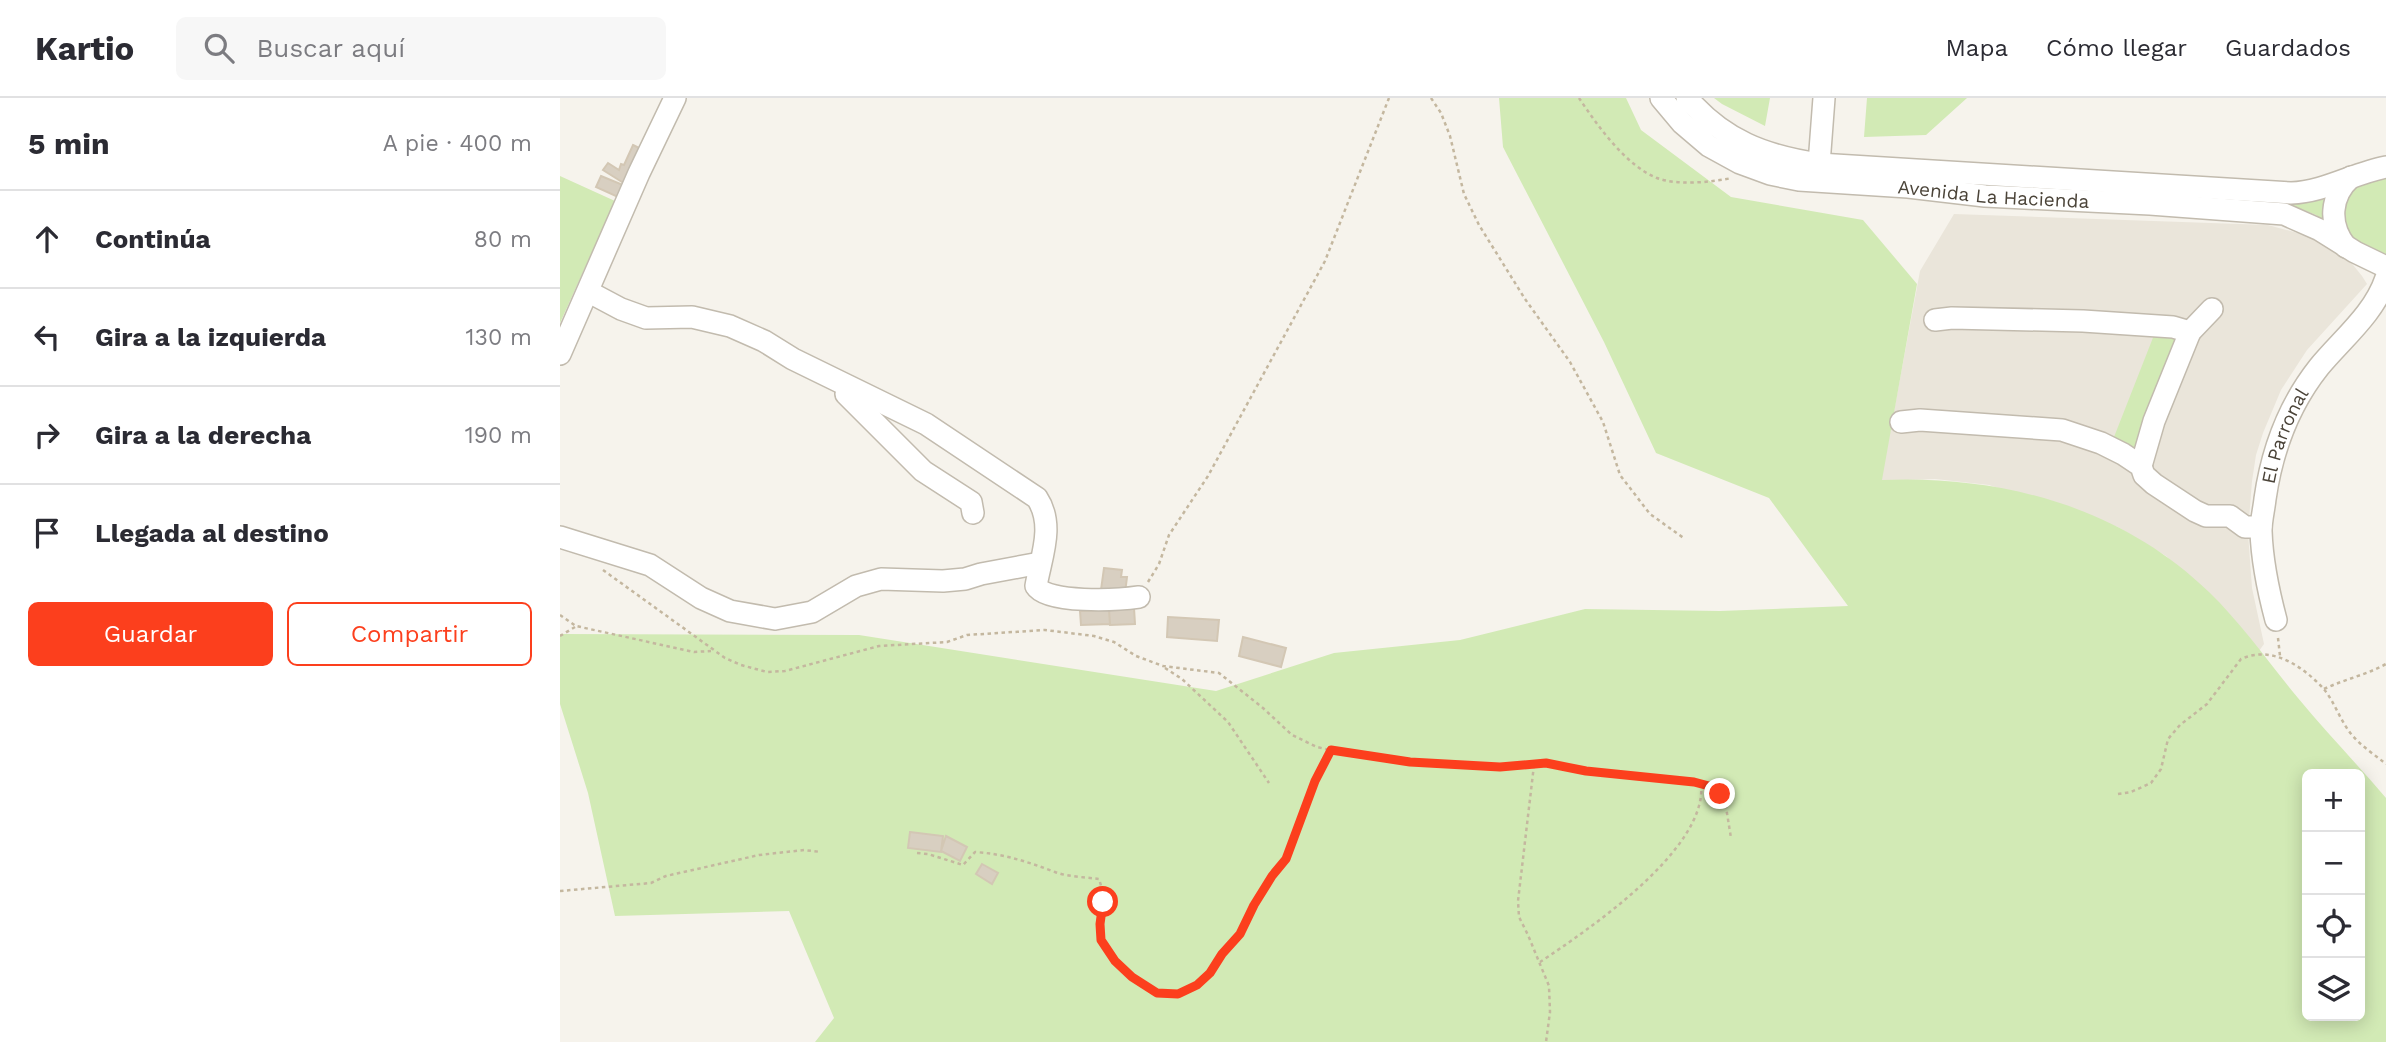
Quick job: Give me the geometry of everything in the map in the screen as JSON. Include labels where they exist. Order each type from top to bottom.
[{"type":"street","points":[[560,354],[639,173],[675,98]]},
{"type":"street","name":"Avenida La Hacienda","points":[[1661,98],[1702,141],[1756,170],[1799,180],[1908,187],[1985,196],[2284,214],[2320,230],[2346,247],[2386,267]]},
{"type":"street","name":"Avenida La Hacienda","points":[[1687,98],[1720,129],[1751,147],[1784,159],[1819,164],[2275,193],[2307,192],[2386,167]]},
{"type":"street","points":[[1819,164],[1824,98]]},
{"type":"street","points":[[2346,247],[2337,232],[2333,215],[2340,190],[2351,177]]},
{"type":"street","name":"El Parronal","points":[[2276,620],[2264,569],[2261,527],[2273,453],[2280,432],[2297,399],[2338,345],[2365,316],[2386,278]]},
{"type":"street","points":[[589,292],[621,309],[646,318],[692,317],[730,326],[926,424],[1037,498],[1044,510],[1046,523],[1036,586],[1045,594],[1111,600],[1139,597]]},
{"type":"street","points":[[2212,309],[2190,332],[2154,421],[2141,466],[2144,475],[2154,485],[2195,511],[2206,516],[2230,516],[2245,527],[2261,527]]},
{"type":"street","points":[[1935,320],[1952,318],[2083,321],[2173,327],[2190,332]]},
{"type":"street","points":[[837,381],[846,395],[923,471],[971,502],[973,513]]},
{"type":"street","points":[[1901,422],[1920,420],[2062,430],[2101,443],[2141,466]]},
{"type":"street","points":[[2230,516],[2242,506],[2264,504]]},
{"type":"street","points":[[570,541],[650,565],[701,598],[730,611],[775,619],[812,612],[856,586],[881,579],[965,579],[981,573],[1040,562]]},
{"type":"path","points":[[1139,597],[1159,564],[1168,536],[1208,476],[1325,261],[1389,98]]},
{"type":"path","points":[[1431,98],[1441,113],[1450,136],[1464,194],[1479,225],[1525,299],[1570,362],[1603,422],[1620,475],[1650,514],[1685,539]]},
{"type":"path","points":[[1579,98],[1626,158],[1658,178],[1712,183],[1756,170]]},
{"type":"path","points":[[570,541],[596,564],[714,650],[741,665],[767,672],[785,671],[879,646],[947,642],[967,635],[1045,630],[1094,636],[1114,642],[1136,656],[1163,666],[1219,673],[1292,735],[1317,747],[1410,762],[1500,767],[1546,763],[1586,771],[1662,778],[1709,786],[1720,794],[1726,807],[1731,838]]},
{"type":"path","points":[[560,615],[576,626],[694,652],[714,650]]},
{"type":"path","points":[[560,636],[576,626]]},
{"type":"path","points":[[2118,794],[2151,783],[2161,769],[2168,739],[2180,725],[2207,704],[2241,659],[2247,656],[2280,656],[2293,662],[2324,689],[2352,736],[2386,764]]},
{"type":"path","points":[[2324,689],[2372,672],[2386,664]]},
{"type":"path","points":[[1163,666],[1182,679],[1227,722],[1269,783]]},
{"type":"path","points":[[917,853],[963,865],[975,852],[999,853],[1057,873],[1098,879],[1103,892],[1101,940],[1115,961],[1150,990],[1178,994],[1197,985],[1210,973],[1240,934],[1254,905],[1286,859],[1315,781],[1331,750]]},
{"type":"path","points":[[1534,765],[1518,917],[1549,986],[1550,1012],[1546,1042]]},
{"type":"path","points":[[1540,962],[1606,917],[1651,875],[1689,827],[1701,792],[1700,784]]},
{"type":"path","points":[[560,891],[651,883],[666,876],[758,855],[804,850],[821,852]]},
{"type":"shaded area","points":[[1954,214],[2268,225],[2305,235],[2330,246],[2349,260],[2362,276],[2367,284],[2307,350],[2281,390],[2256,455],[2248,533],[2252,588],[2264,644],[2259,651],[2244,631],[2166,556],[2118,527],[1989,485],[1935,479],[1881,481],[1920,271]]},
{"type":"green space","points":[[1499,98],[1626,98],[1641,130],[1731,197],[1863,220],[1917,284],[1882,480],[1971,483],[2015,491],[2058,502],[2099,518],[2138,538],[2175,563],[2221,604],[2360,769],[2302,769],[2302,1021],[2365,1021],[2365,774],[2386,798],[2386,1042],[815,1042],[834,1018],[789,911],[615,916],[588,793],[560,704],[560,634],[859,635],[1216,691],[1334,653],[1460,640],[1585,609],[1720,611],[1848,606],[1769,498],[1656,453],[1604,342],[1503,147]]},
{"type":"green space","points":[[1714,98],[1770,98],[1765,126],[1722,104]]},
{"type":"green space","points":[[1867,98],[1967,98],[1926,135],[1864,137]]},
{"type":"green space","points":[[2386,171],[2386,260],[2348,239],[2339,218],[2350,190]]},
{"type":"green space","points":[[560,176],[615,201],[560,323]]},
{"type":"green space","points":[[2327,199],[2327,223],[2316,215],[2289,204]]},
{"type":"green space","points":[[2156,330],[2183,338],[2140,452],[2114,437]]},
{"type":"building","points":[[633,145],[643,150],[625,181],[622,182],[603,170],[608,163],[619,170]]},
{"type":"building","points":[[601,176],[623,185],[618,197],[596,187]]},
{"type":"building","points":[[1104,568],[1122,570],[1121,577],[1127,577],[1125,593],[1101,590]]},
{"type":"building","points":[[1134,608],[1135,624],[1110,625],[1109,610]]},
{"type":"building","points":[[1109,610],[1110,624],[1081,625],[1080,611]]},
{"type":"building","points":[[1168,617],[1219,620],[1217,641],[1167,637]]},
{"type":"building","points":[[1243,637],[1286,648],[1281,667],[1239,656]]},
{"type":"building","points":[[910,832],[943,836],[941,852],[908,848]]},
{"type":"building","points":[[946,836],[967,847],[960,861],[941,851]]},
{"type":"building","points":[[982,864],[998,873],[992,884],[976,874]]},
{"type":"route","points":[[1103,902],[1101,940],[1115,961],[1132,977],[1157,993],[1178,994],[1197,985],[1210,973],[1240,934],[1254,905],[1286,859],[1315,781],[1331,750],[1410,762],[1500,767],[1546,763],[1586,771],[1694,782],[1709,786],[1720,794]]}]
